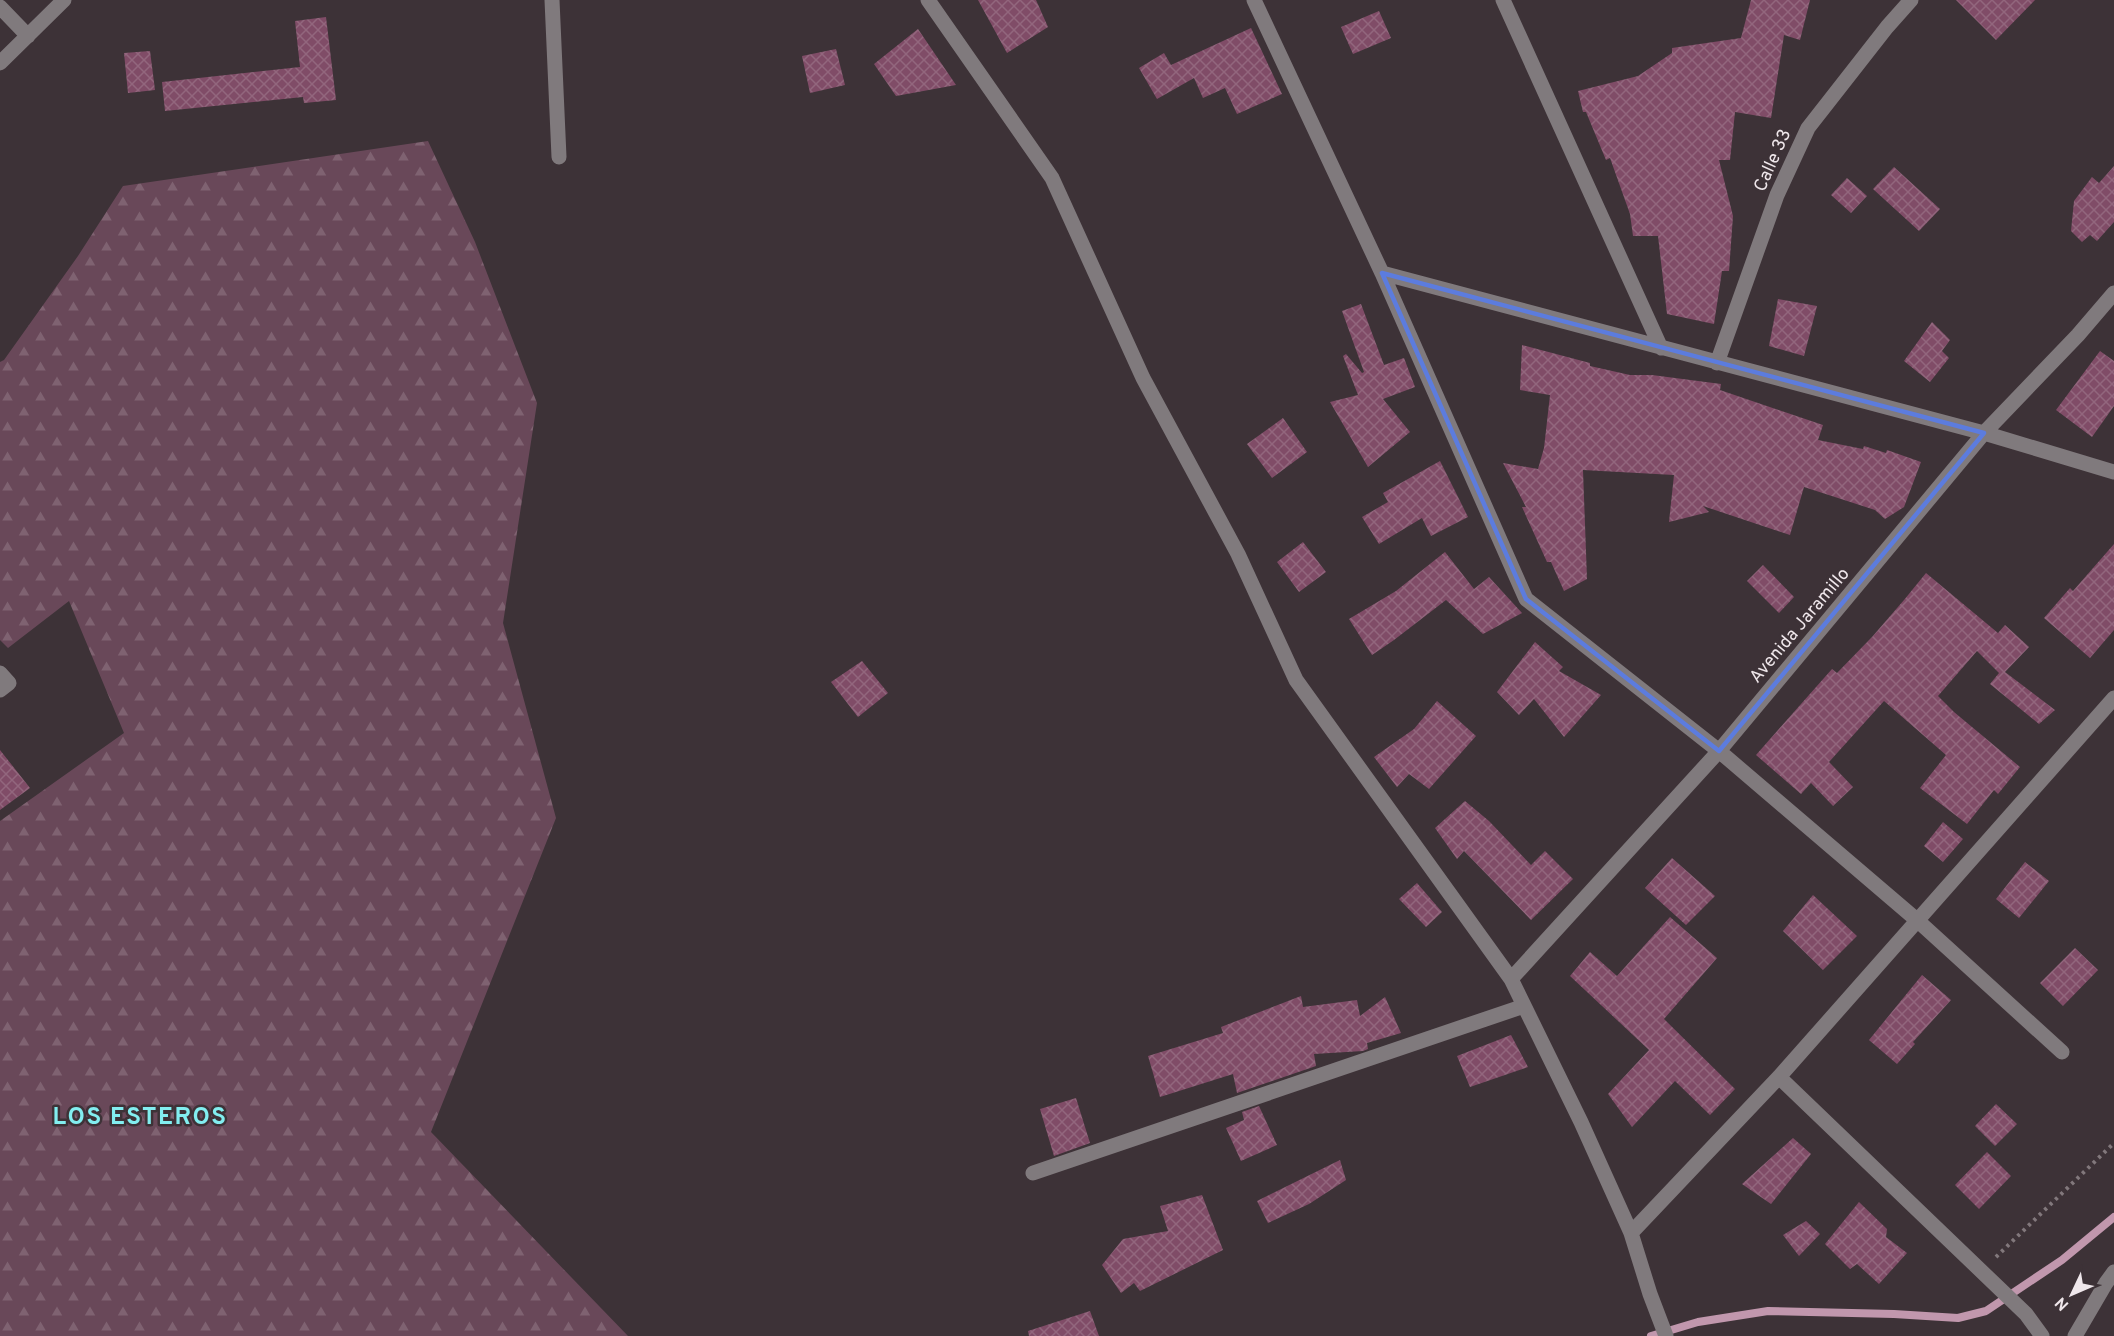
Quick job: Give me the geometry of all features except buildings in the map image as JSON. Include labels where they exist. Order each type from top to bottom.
[{"type":"street","points":[[0,63],[64,0]]},
{"type":"street","points":[[552,0],[559,157]]},
{"type":"street","points":[[928,0],[1052,178],[1143,378],[1238,554],[1296,680],[1511,979],[1581,1122],[1631,1233],[1666,1336]]},
{"type":"street","points":[[1254,0],[1382,273],[1526,599],[1719,751],[1918,921],[2062,1052]]},
{"type":"street","points":[[1503,0],[1661,348]]},
{"type":"street","name":"Calle 33","points":[[1717,363],[1777,195],[1808,128],[1911,0]]},
{"type":"street","points":[[0,7],[28,36]]},
{"type":"street","points":[[1382,273],[1984,433],[2114,472]]},
{"type":"street","name":"Avenida Jaramillo","points":[[1511,979],[1719,751],[1984,433],[2114,294]]},
{"type":"street","points":[[0,673],[9,683],[0,690]]},
{"type":"street","points":[[1631,1233],[1779,1077],[2114,698]]},
{"type":"street","points":[[1033,1173],[1524,1006]]},
{"type":"street","points":[[1779,1077],[2026,1314],[2042,1336]]},
{"type":"street","points":[[2075,1336],[2114,1272]]},
{"type":"path","points":[[1982,1271],[2114,1143]]},
{"type":"highlighted area","points":[[1382,273],[1984,433],[1719,751],[1526,599]]},
{"type":"green space","points":[[428,141],[475,242],[537,403],[503,623],[556,818],[431,1132],[628,1336],[0,1336],[0,821],[124,733],[69,601],[8,648],[0,640],[0,362],[4,360],[78,256],[123,186]]},
{"type":"waterway","points":[[1651,1336],[1698,1322],[1768,1311],[1958,1318],[1986,1311],[2062,1260],[2114,1217]]},
{"type":"district","name":"LOS ESTEROS","points":[[140,1116]]}]
